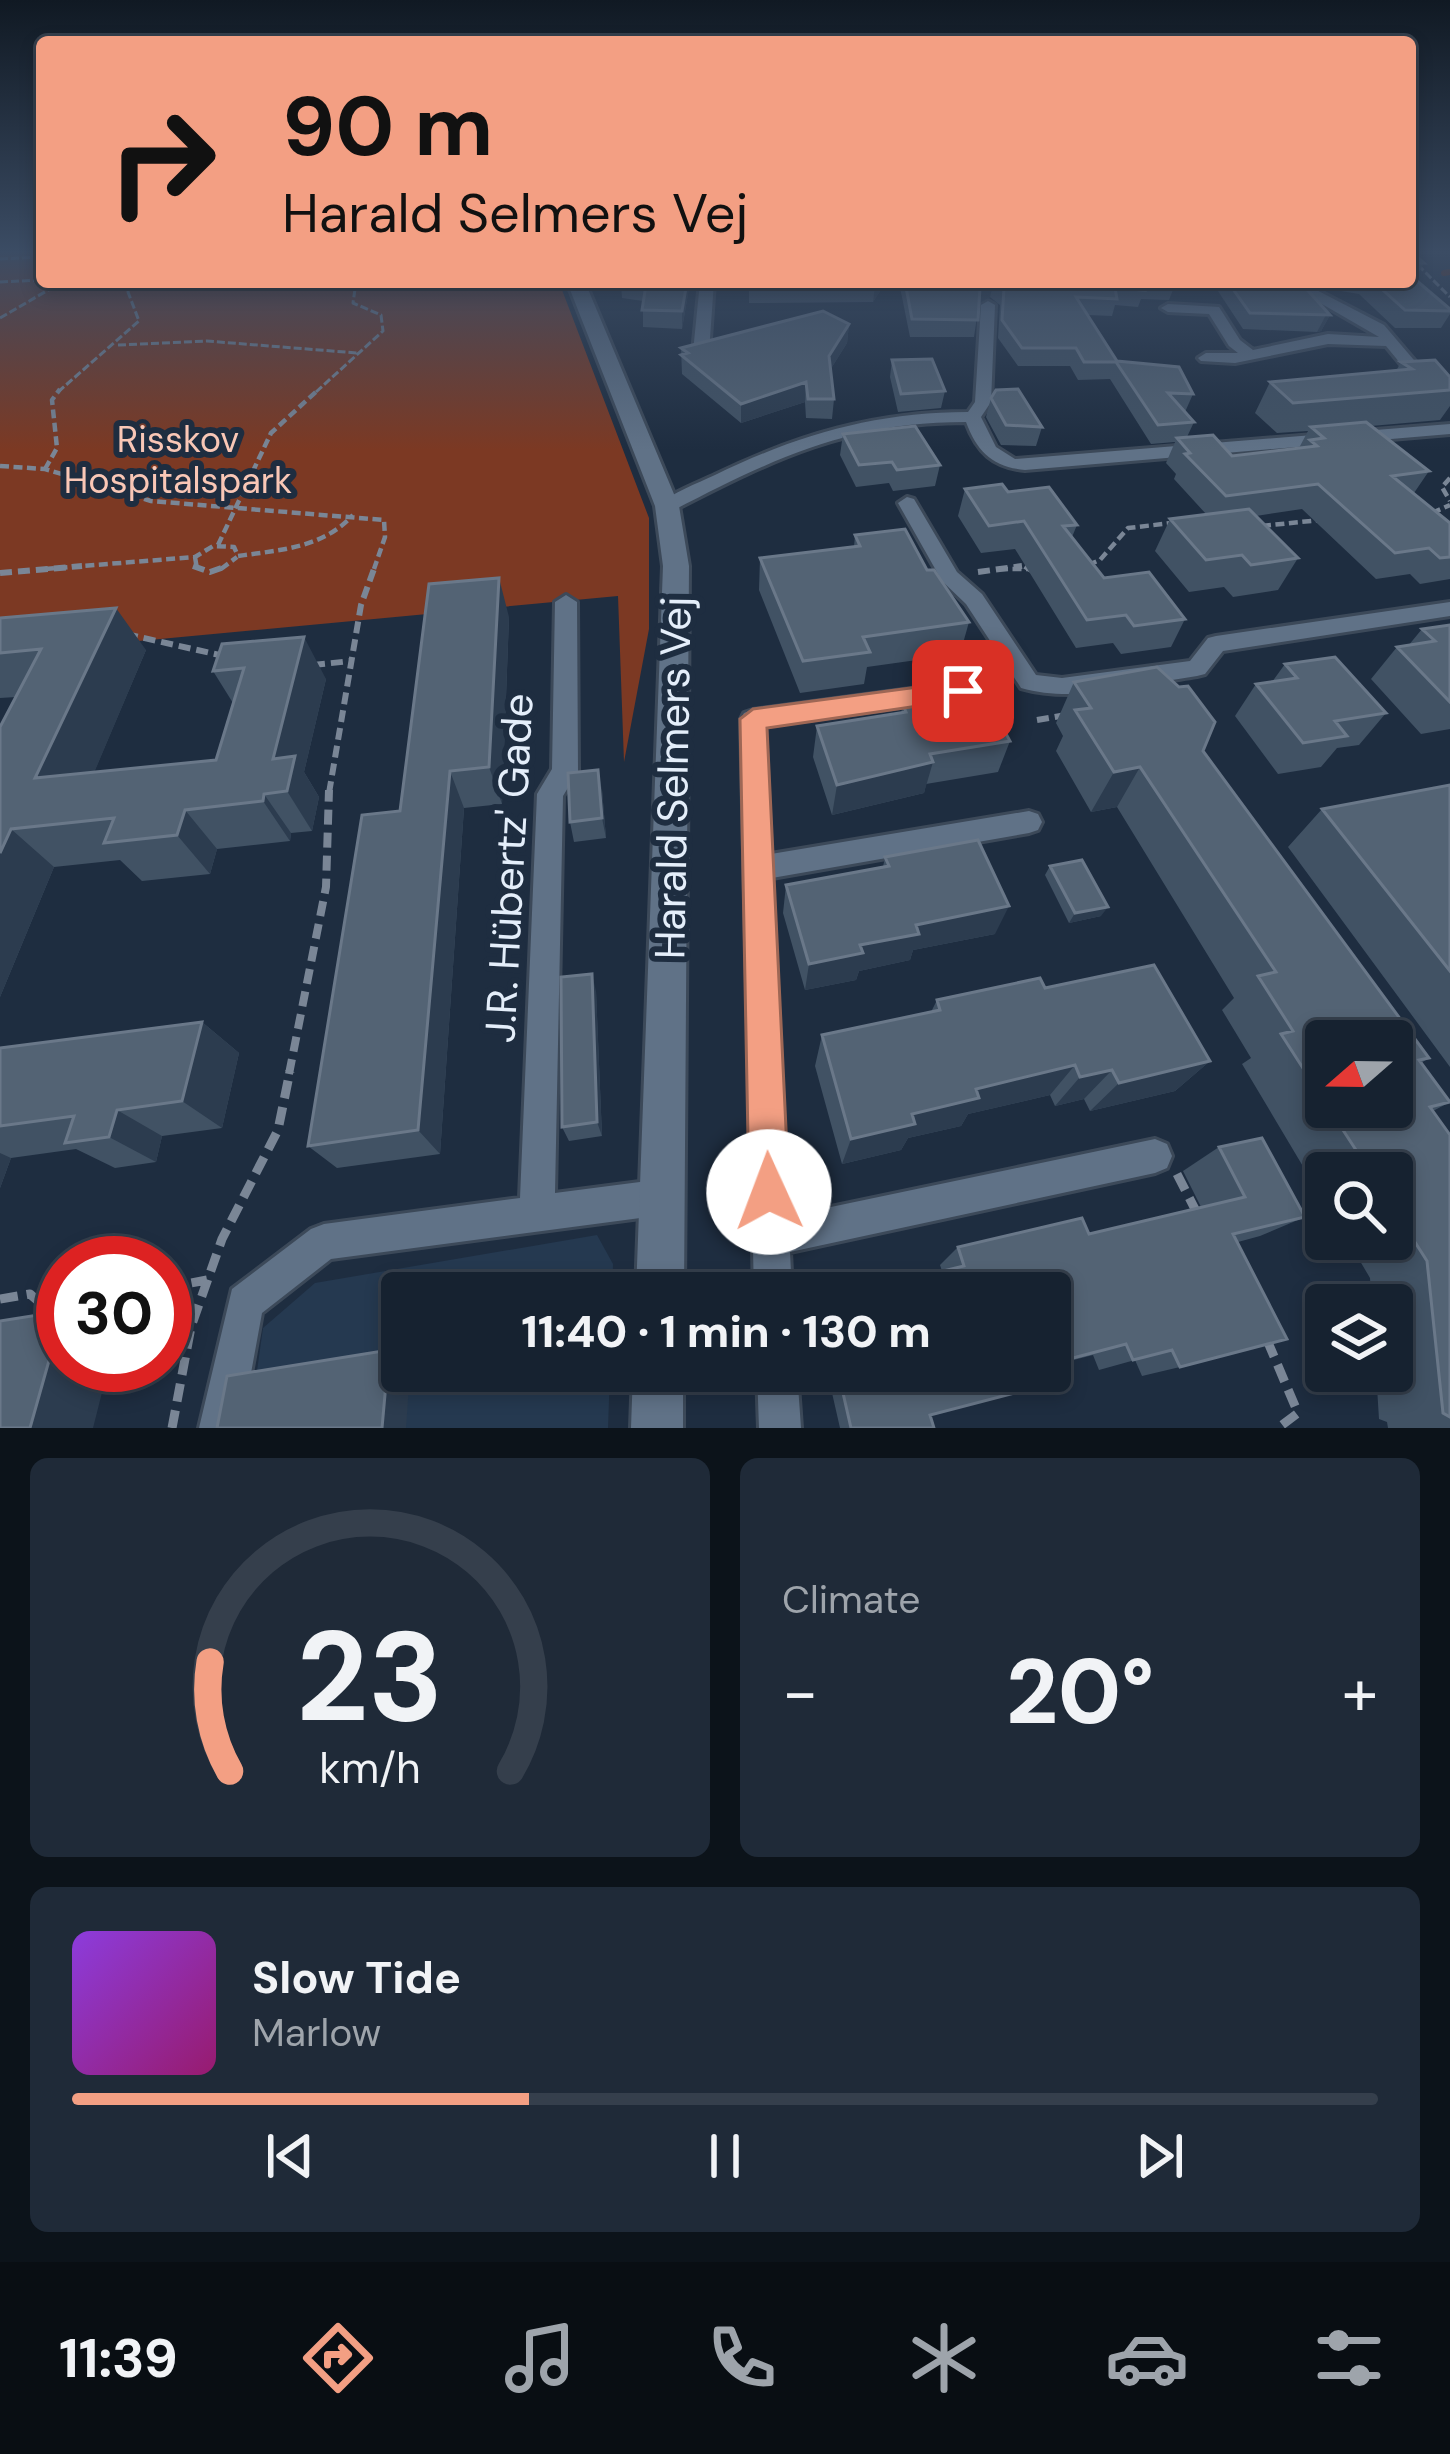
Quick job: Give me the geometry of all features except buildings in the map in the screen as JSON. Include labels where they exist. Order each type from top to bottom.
[{"type":"street","name":"Harald Selmers Vej","points":[[590,317],[668,506],[676,566],[661,1272]]},
{"type":"street","points":[[700,352],[704,317]]},
{"type":"street","points":[[973,417],[983,402],[987,317]]},
{"type":"street","points":[[1218,317],[1234,343],[1251,355]]},
{"type":"street","points":[[1359,317],[1390,342],[1442,404]]},
{"type":"street","points":[[1328,322],[1369,322]]},
{"type":"street","points":[[1206,358],[1251,355],[1328,340],[1390,342]]},
{"type":"street","points":[[668,506],[785,446],[878,418],[973,417]]},
{"type":"street","points":[[973,417],[987,452],[1010,465],[1450,429]]},
{"type":"street","points":[[907,503],[949,576],[974,599],[1029,682],[1062,687],[1197,668],[1216,644],[1450,609]]},
{"type":"street","name":"J.R. Hübertz' Gade","points":[[537,1212],[550,794],[565,771],[566,602]]},
{"type":"street","name":"Harald Selmers Vej","points":[[772,1272],[753,719],[963,691]]},
{"type":"street","name":"Harald Selmers Vej","points":[[758,868],[1029,822]]},
{"type":"street","points":[[770,1238],[1155,1156]]},
{"type":"street","points":[[220,1428],[245,1302],[324,1242],[663,1197]]},
{"type":"street","points":[[657,1428],[658,1392]]},
{"type":"street","points":[[778,1392],[781,1428]]},
{"type":"path","points":[[45,469],[57,448],[52,400],[90,361],[118,345],[139,321],[137,317]]},
{"type":"path","points":[[218,545],[271,433],[386,324],[382,317]]},
{"type":"path","points":[[118,345],[207,341],[357,353]]},
{"type":"path","points":[[0,466],[45,469],[151,501],[221,503],[232,510],[354,514],[383,520],[385,537],[361,605],[329,779],[326,887],[278,1130],[222,1239],[207,1280],[190,1328],[172,1428]]},
{"type":"path","points":[[1419,509],[1425,514],[1450,503],[1442,487],[1450,478]]},
{"type":"path","points":[[194,557],[193,566],[208,572],[226,568],[238,556],[305,545],[346,525],[354,514]]},
{"type":"path","points":[[1254,527],[1325,519]]},
{"type":"path","points":[[1072,567],[1100,560],[1128,528],[1180,523]]},
{"type":"path","points":[[0,573],[194,557],[218,545],[234,547],[238,556]]},
{"type":"path","points":[[949,576],[1024,566],[1028,572],[1050,569]]},
{"type":"path","points":[[116,635],[139,633],[241,661]]},
{"type":"path","points":[[293,668],[352,661]]},
{"type":"path","points":[[1036,720],[1082,712]]},
{"type":"path","points":[[1155,1156],[1178,1174],[1206,1231]]},
{"type":"path","points":[[192,1283],[207,1280]]},
{"type":"path","points":[[0,1300],[30,1294],[36,1299]]},
{"type":"path","points":[[1261,1325],[1298,1413],[1278,1428]]},
{"type":"shaded area","points":[[597,1235],[613,1272],[381,1272],[381,1392],[609,1392],[608,1428],[249,1428],[263,1328],[315,1283]]},
{"type":"green space","name":"Risskov Hospitalspark","points":[[0,317],[572,317],[649,518],[649,629],[624,762],[618,596],[0,654]]},
{"type":"route","points":[[769,1192],[753,719],[963,691]]}]
